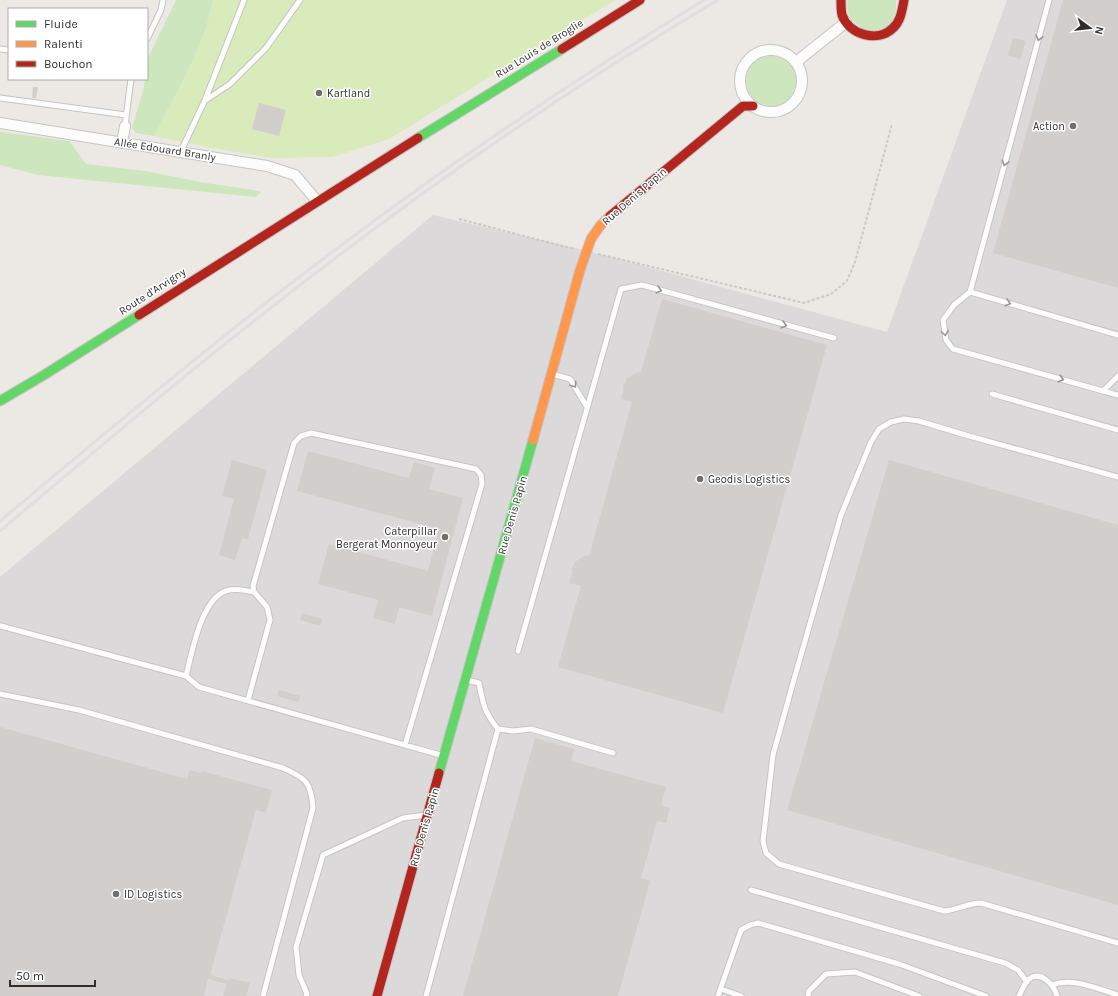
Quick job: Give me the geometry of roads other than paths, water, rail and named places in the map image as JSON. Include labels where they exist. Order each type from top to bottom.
[{"type":"street","name":"Rue Louis de Broglie","points":[[316,201],[640,0]]},
{"type":"street","points":[[841,0],[842,13],[846,22],[852,29],[860,34],[869,36],[879,36],[896,26],[904,9],[904,0]]},
{"type":"street","points":[[797,63],[801,58],[846,22]]},
{"type":"street","points":[[772,49],[782,51],[797,63],[801,72],[802,82],[796,100],[789,106],[780,111],[771,112],[761,110],[753,106],[746,99],[740,80],[741,71],[750,58],[762,51],[772,49]]},
{"type":"street","name":"Rue Denis Papin","points":[[377,996],[551,373],[591,239],[600,226],[613,212],[742,106],[753,106]]},
{"type":"street","name":"Allée Edouard Branly","points":[[0,123],[267,166],[295,176],[316,201]]},
{"type":"street","points":[[122,143],[125,126]]},
{"type":"street","name":"Route d'Arvigny","points":[[0,401],[44,375],[316,201]]},
{"type":"lane","points":[[148,37],[161,10],[163,0]]},
{"type":"lane","points":[[181,151],[205,100],[244,0]]},
{"type":"lane","points":[[205,100],[230,84],[266,48],[300,0]]},
{"type":"lane","points":[[1050,0],[970,292],[954,305],[944,320],[946,340],[953,349],[1118,395]]},
{"type":"lane","points":[[125,126],[131,80]]},
{"type":"lane","points":[[0,98],[126,115]]},
{"type":"lane","points":[[518,651],[621,289],[642,285],[834,338]]},
{"type":"lane","points":[[970,292],[1118,335]]},
{"type":"lane","points":[[551,373],[570,379],[587,407]]},
{"type":"lane","points":[[1103,391],[1118,376]]},
{"type":"lane","points":[[992,394],[1118,430]]},
{"type":"lane","points":[[1118,477],[919,421],[904,419],[891,422],[879,429],[870,442],[841,515],[793,683],[773,755],[763,841],[766,853],[779,864],[944,911],[952,910],[971,903],[981,903],[1118,943]]},
{"type":"lane","points":[[248,700],[270,620],[267,607],[254,592],[253,586],[294,443],[301,436],[311,433],[476,469],[481,475],[482,484],[405,745]]},
{"type":"lane","points":[[186,676],[202,618],[216,596],[228,590],[237,589],[254,592]]},
{"type":"lane","points":[[1,626],[186,676],[200,687],[444,756]]},
{"type":"lane","points":[[466,680],[479,683],[484,708],[498,728],[513,731],[531,728],[613,753]]},
{"type":"lane","points":[[0,694],[79,710],[283,768],[299,775],[308,784],[312,795],[312,808],[263,996]]},
{"type":"lane","points":[[426,996],[498,728]]},
{"type":"lane","points":[[306,996],[307,994],[299,975],[296,947],[323,856],[403,818],[427,815]]},
{"type":"lane","points":[[751,890],[1005,963],[1018,970],[1026,982]]},
{"type":"lane","points":[[718,996],[741,930],[750,925],[758,924],[899,964],[986,996]]},
{"type":"lane","points":[[808,996],[809,991],[826,974],[855,972],[919,996]]},
{"type":"lane","points":[[1019,996],[1026,982],[1030,978],[1036,976],[1044,978],[1052,985],[1057,996]]},
{"type":"lane","points":[[1052,985],[1059,982],[1074,982],[1118,995]]},
{"type":"lane","points":[[721,989],[741,996]]},
{"type":"railway","points":[[0,521],[206,350],[328,255],[433,179],[540,105],[594,69],[704,0]]},
{"type":"railway","points":[[0,531],[210,356],[387,220],[440,181],[550,106],[661,34],[718,0]]},
{"type":"place","name":"Kartland","points":[[319,93]]},
{"type":"place","name":"Action","points":[[1073,126]]},
{"type":"place","name":"Geodis Logistics","points":[[700,479]]},
{"type":"place","name":"Caterpillar Bergerat Monnoyeur","points":[[445,537]]},
{"type":"place","name":"ID Logistics","points":[[116,894]]}]
